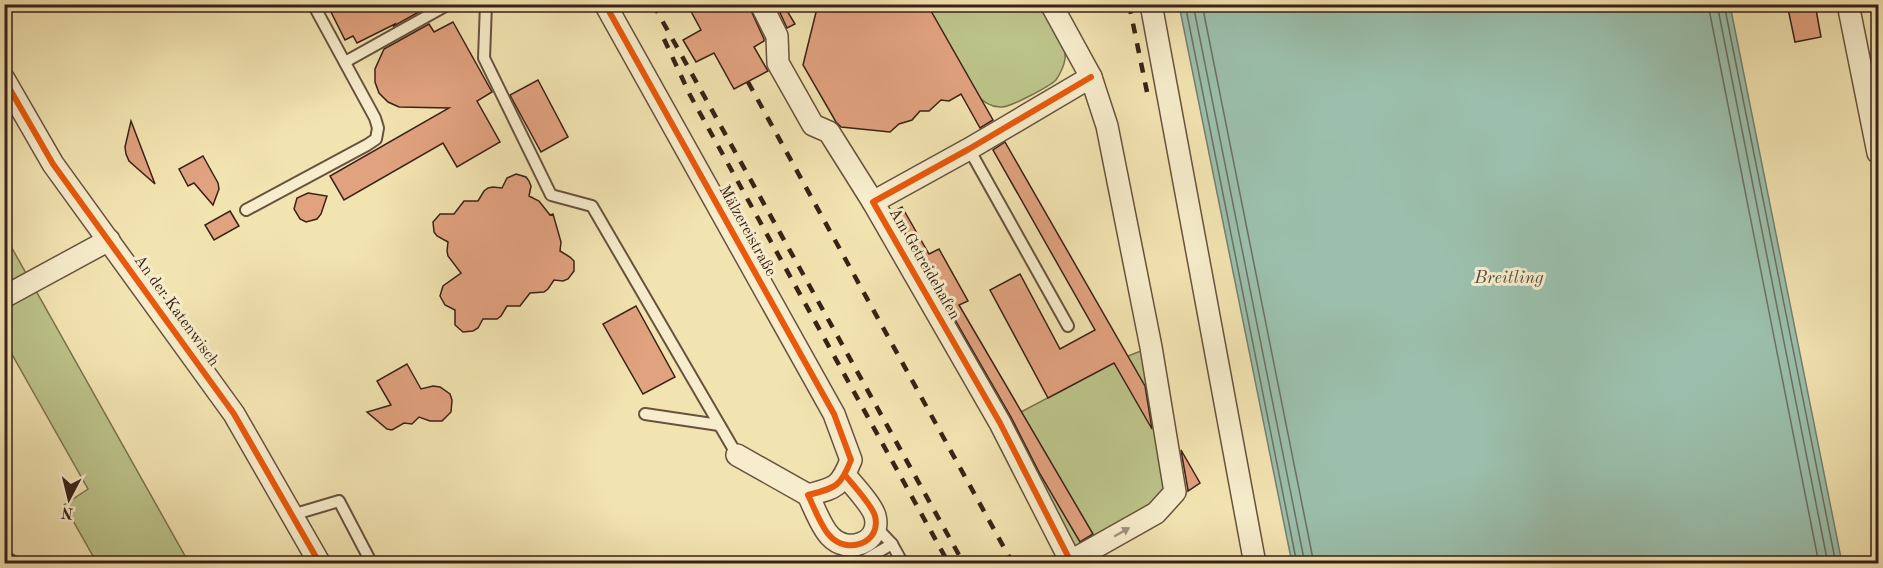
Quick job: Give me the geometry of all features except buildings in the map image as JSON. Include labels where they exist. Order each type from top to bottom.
[{"type":"street","name":"Mälzereistraße","points":[[605,4],[834,414],[851,460],[845,475]]},
{"type":"street","name":"Am Getreidehafen","points":[[761,4],[777,36],[777,63],[813,125],[829,132],[873,202],[1000,423],[1072,562],[1156,513],[1175,492],[1151,347],[1110,137],[1091,77],[1051,4]]},
{"type":"street","points":[[1151,4],[1256,564]]},
{"type":"street","points":[[1848,4],[1878,153]]},
{"type":"street","name":"Am Getreidehafen","points":[[873,202],[1091,77]]},
{"type":"street","name":"An der Katenwisch","points":[[4,79],[53,164],[234,414],[320,564]]},
{"type":"street","points":[[4,297],[109,240]]},
{"type":"street","points":[[737,455],[808,495],[829,536],[842,545],[856,546],[870,539],[876,527],[874,513],[845,475],[832,489],[808,495]]},
{"type":"lane","points":[[246,210],[376,139],[378,128],[375,118],[314,4]]},
{"type":"lane","points":[[345,62],[449,4]]},
{"type":"lane","points":[[486,4],[484,57],[551,195],[592,206],[737,455]]},
{"type":"lane","points":[[969,149],[1068,326]]},
{"type":"lane","points":[[645,414],[719,425]]},
{"type":"lane","points":[[292,515],[339,501],[372,564]]},
{"type":"lane","points":[[876,527],[892,544],[903,564]]},
{"type":"lane","points":[[858,564],[892,544]]},
{"type":"lane","points":[[4,556],[17,564]]},
{"type":"green space","points":[[926,5],[1042,5],[1057,31],[1065,53],[1060,73],[1052,83],[1013,104],[998,107],[987,103],[975,93]]},
{"type":"green space","points":[[4,234],[189,563],[97,563],[64,505],[88,489],[5,342]]},
{"type":"green space","points":[[1151,347],[1175,492],[1071,561],[1000,423],[1123,358]]},
{"type":"water","name":"Breitling","points":[[1179,5],[1730,5],[1842,563],[1292,563]]},
{"type":"railway","points":[[653,4],[964,564]]},
{"type":"railway","points":[[1129,4],[1147,92]]},
{"type":"railway","points":[[664,39],[690,95],[949,564]]},
{"type":"railway","points":[[748,82],[1013,564]]},
{"type":"cycle path","points":[[605,4],[834,414],[851,460],[840,482],[825,491],[808,495],[830,536],[837,542],[854,545],[862,543],[873,533],[876,525],[875,516],[845,475]]},
{"type":"cycle path","points":[[1072,564],[1000,423],[873,202],[1091,77]]},
{"type":"cycle path","points":[[4,79],[53,164],[234,414],[320,564]]}]
